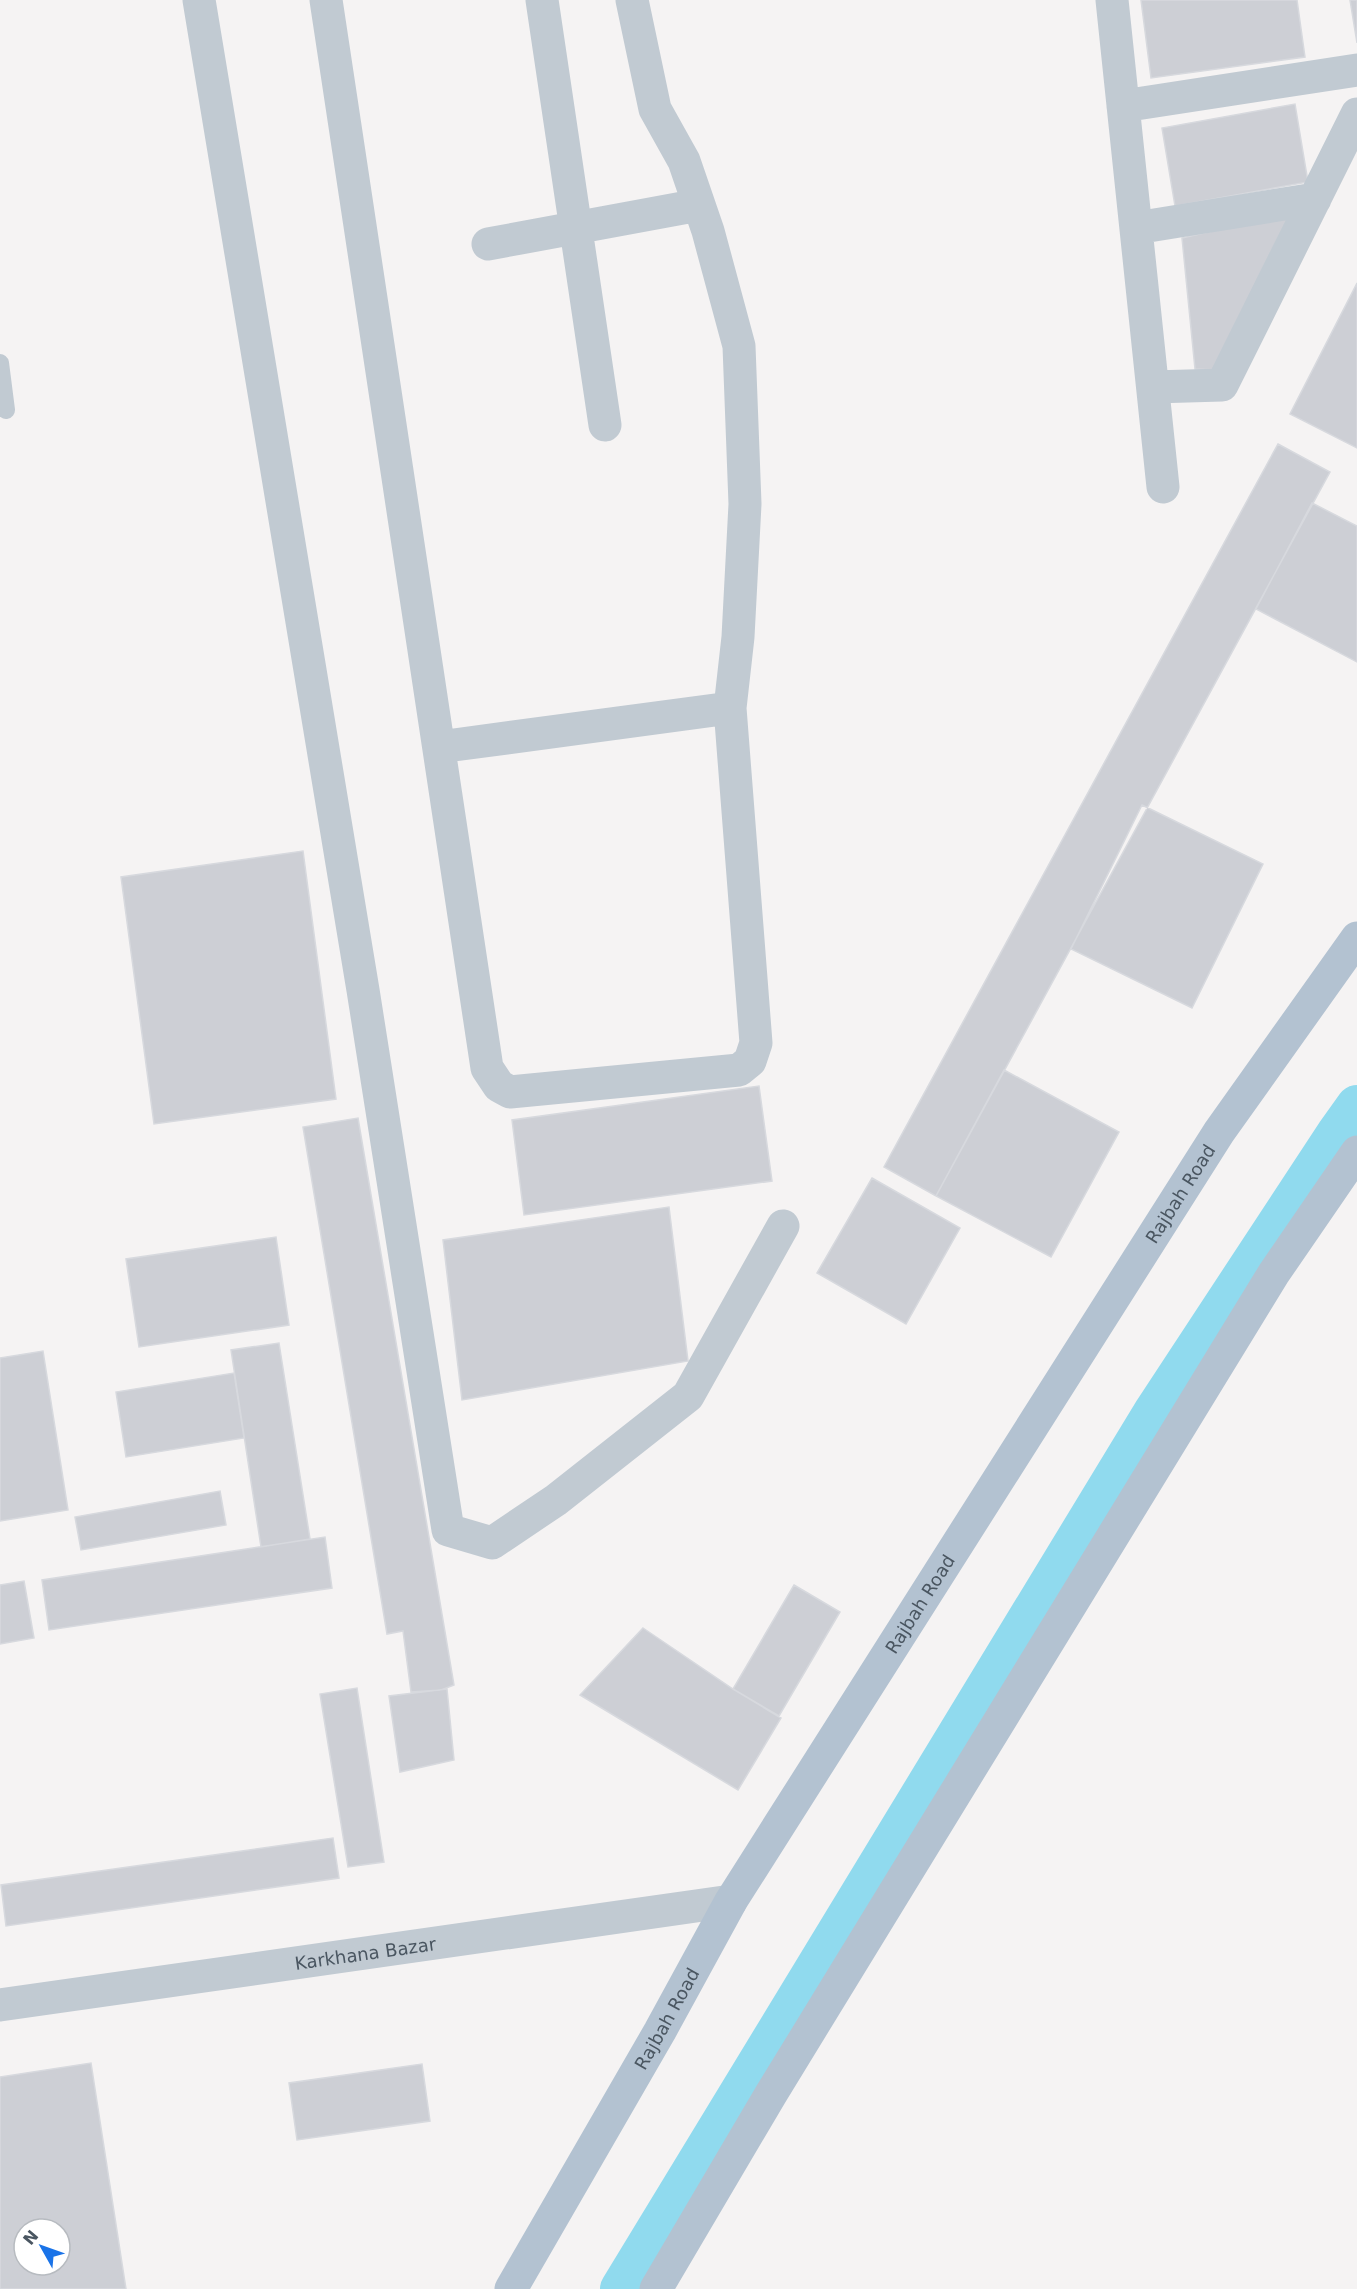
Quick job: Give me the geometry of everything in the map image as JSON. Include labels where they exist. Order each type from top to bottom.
[{"type":"main road","name":"Rajbah Road","points":[[511,2289],[732,1901],[1218,1132],[1357,938]]},
{"type":"main road","points":[[656,2289],[771,2094],[1274,1273],[1357,1152]]},
{"type":"street","points":[[199,0],[363,990],[448,1530],[492,1543],[556,1500],[688,1396],[783,1226]]},
{"type":"street","points":[[326,0],[487,1068],[499,1086],[510,1092],[739,1070],[750,1061],[756,1043],[730,708],[738,638],[745,504],[740,346],[684,161],[655,109],[632,0]]},
{"type":"street","points":[[542,0],[605,425]]},
{"type":"street","points":[[1112,0],[1163,487]]},
{"type":"street","points":[[1123,106],[1357,70]]},
{"type":"street","points":[[1153,387],[1222,385],[1357,114]]},
{"type":"street","points":[[1136,228],[1315,199]]},
{"type":"street","points":[[488,244],[699,205]]},
{"type":"street","points":[[439,747],[730,708]]},
{"type":"street","name":"Karkhana Bazar","points":[[0,2005],[732,1901]]},
{"type":"lane","points":[[0,363],[6,410]]},
{"type":"building","points":[[1141,0],[1297,0],[1305,57],[1151,78]]},
{"type":"building","points":[[1350,0],[1357,0],[1357,43]]},
{"type":"building","points":[[1295,104],[1308,182],[1175,206],[1162,128]]},
{"type":"building","points":[[1291,213],[1214,370],[1195,369],[1182,238]]},
{"type":"building","points":[[1357,283],[1357,448],[1290,414]]},
{"type":"building","points":[[1278,444],[1330,472],[936,1196],[884,1167]]},
{"type":"building","points":[[1312,503],[1357,526],[1357,662],[1256,609]]},
{"type":"building","points":[[1142,805],[1263,864],[1192,1008],[1071,949]]},
{"type":"building","points":[[303,851],[336,1099],[154,1124],[121,877]]},
{"type":"building","points":[[1004,1070],[1119,1132],[1051,1257],[936,1196]]},
{"type":"building","points":[[759,1086],[772,1181],[524,1215],[512,1120]]},
{"type":"building","points":[[358,1118],[454,1685],[441,1690],[411,1692],[403,1631],[387,1634],[303,1127]]},
{"type":"building","points":[[872,1178],[960,1228],[906,1324],[817,1273]]},
{"type":"building","points":[[669,1207],[688,1361],[462,1400],[443,1240]]},
{"type":"building","points":[[276,1237],[289,1325],[139,1347],[126,1259]]},
{"type":"building","points":[[279,1343],[310,1539],[261,1547],[231,1350]]},
{"type":"building","points":[[43,1351],[68,1510],[0,1521],[0,1358]]},
{"type":"building","points":[[234,1373],[244,1438],[126,1457],[116,1392]]},
{"type":"building","points":[[220,1491],[226,1525],[81,1550],[75,1517]]},
{"type":"building","points":[[325,1537],[332,1588],[49,1630],[42,1580]]},
{"type":"building","points":[[24,1581],[34,1638],[0,1644],[0,1585]]},
{"type":"building","points":[[794,1585],[840,1612],[779,1716],[733,1689]]},
{"type":"building","points":[[643,1628],[733,1689],[781,1718],[738,1790],[580,1695]]},
{"type":"building","points":[[357,1688],[384,1862],[348,1867],[320,1694]]},
{"type":"building","points":[[447,1689],[454,1760],[400,1772],[389,1696]]},
{"type":"building","points":[[333,1838],[339,1878],[6,1926],[1,1885]]},
{"type":"building","points":[[91,2063],[126,2289],[0,2289],[0,2077]]},
{"type":"building","points":[[422,2064],[430,2121],[297,2140],[289,2083]]},
{"type":"waterway","points":[[621,2289],[1155,1411],[1357,1106]]}]
